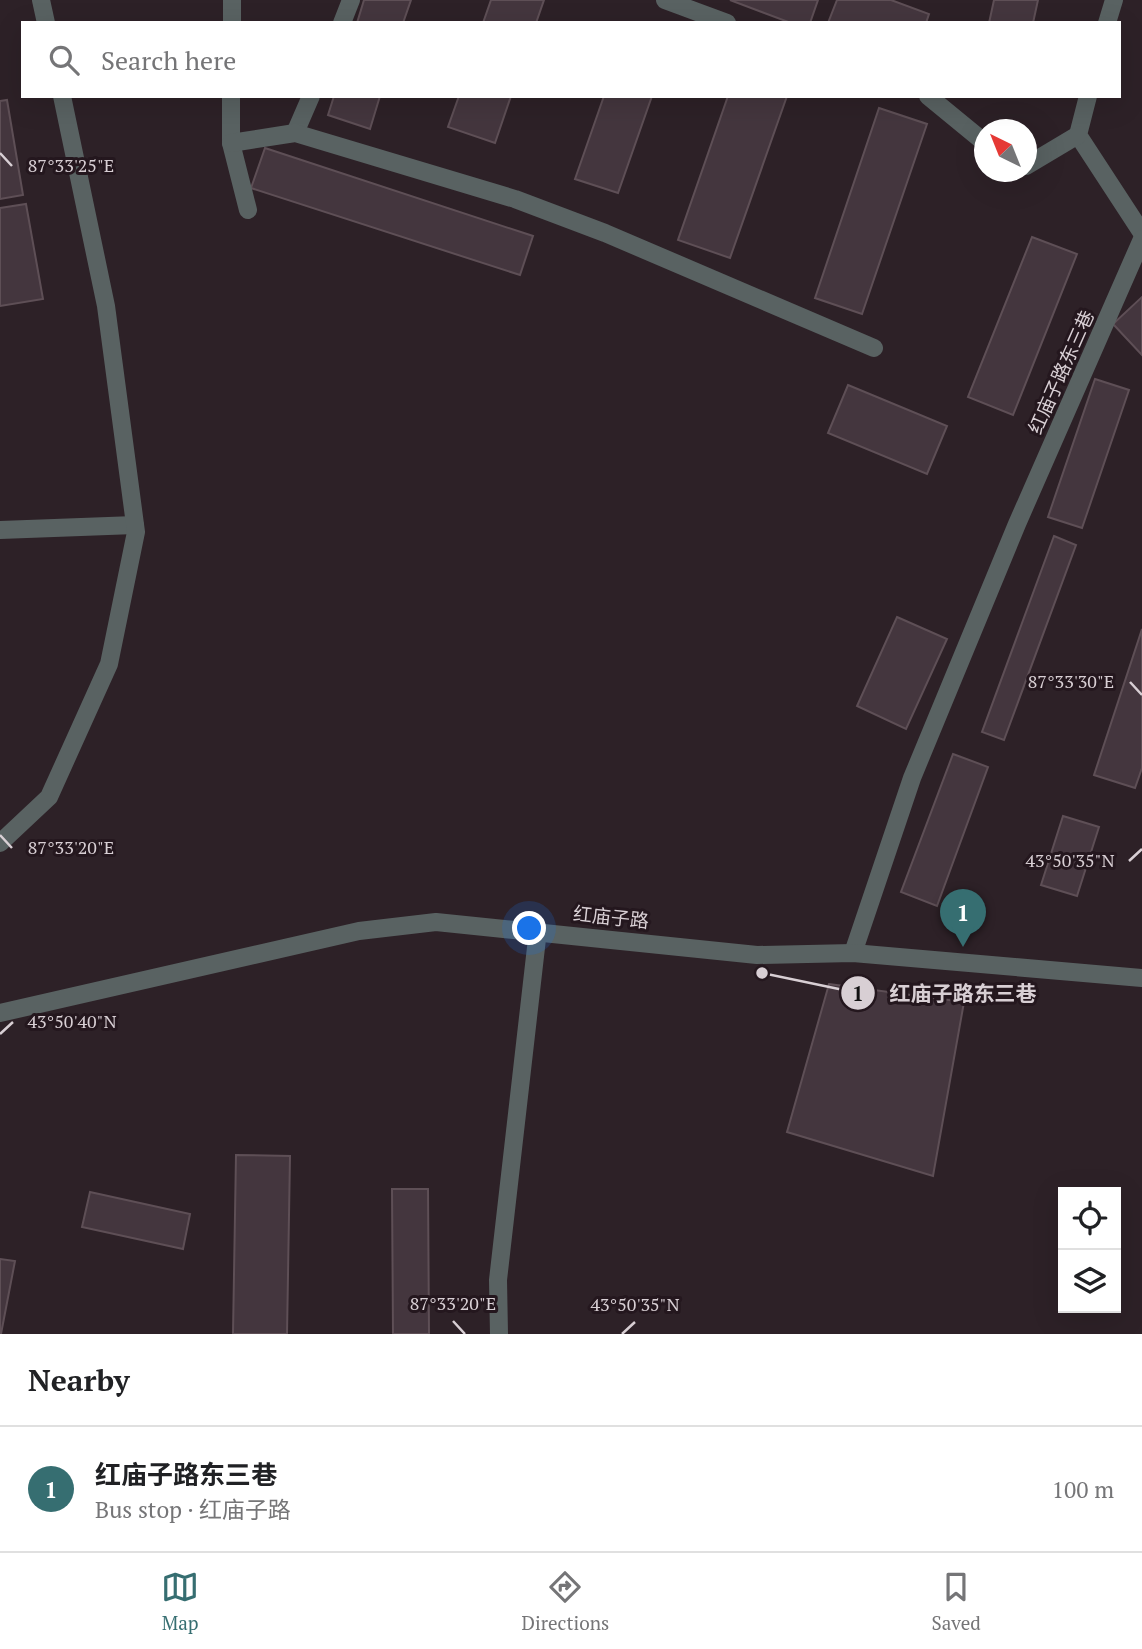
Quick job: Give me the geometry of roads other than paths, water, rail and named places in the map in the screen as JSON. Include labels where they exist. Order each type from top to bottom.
[{"type":"street","points":[[41,0],[46,21]]},
{"type":"street","points":[[232,0],[232,21]]},
{"type":"street","points":[[343,21],[351,0]]},
{"type":"street","points":[[665,0],[722,21]]},
{"type":"street","points":[[1108,21],[1114,0]]},
{"type":"street","points":[[0,843],[49,797],[109,664],[135,525],[106,306],[62,98]]},
{"type":"street","points":[[231,98],[230,143],[248,210]]},
{"type":"street","points":[[296,133],[310,98]]},
{"type":"street","points":[[930,98],[974,133]]},
{"type":"street","points":[[1037,160],[1077,135],[1087,98]]},
{"type":"street","points":[[230,143],[296,133],[515,199],[593,228],[873,348]]},
{"type":"street","points":[[1077,135],[1142,233]]},
{"type":"street","name":"红庙子路东三巷","points":[[853,953],[912,778],[1017,524],[1142,239]]},
{"type":"street","points":[[0,530],[135,525]]},
{"type":"street","name":"红庙子路","points":[[0,1013],[359,931],[436,922],[538,930],[757,955],[853,953],[1142,978]]},
{"type":"street","points":[[499,1334],[498,1280],[538,930]]},
{"type":"place","name":"红庙子路东三巷","points":[[963,947]]},
{"type":"place","name":"红庙子路东三巷","points":[[762,973]]}]
